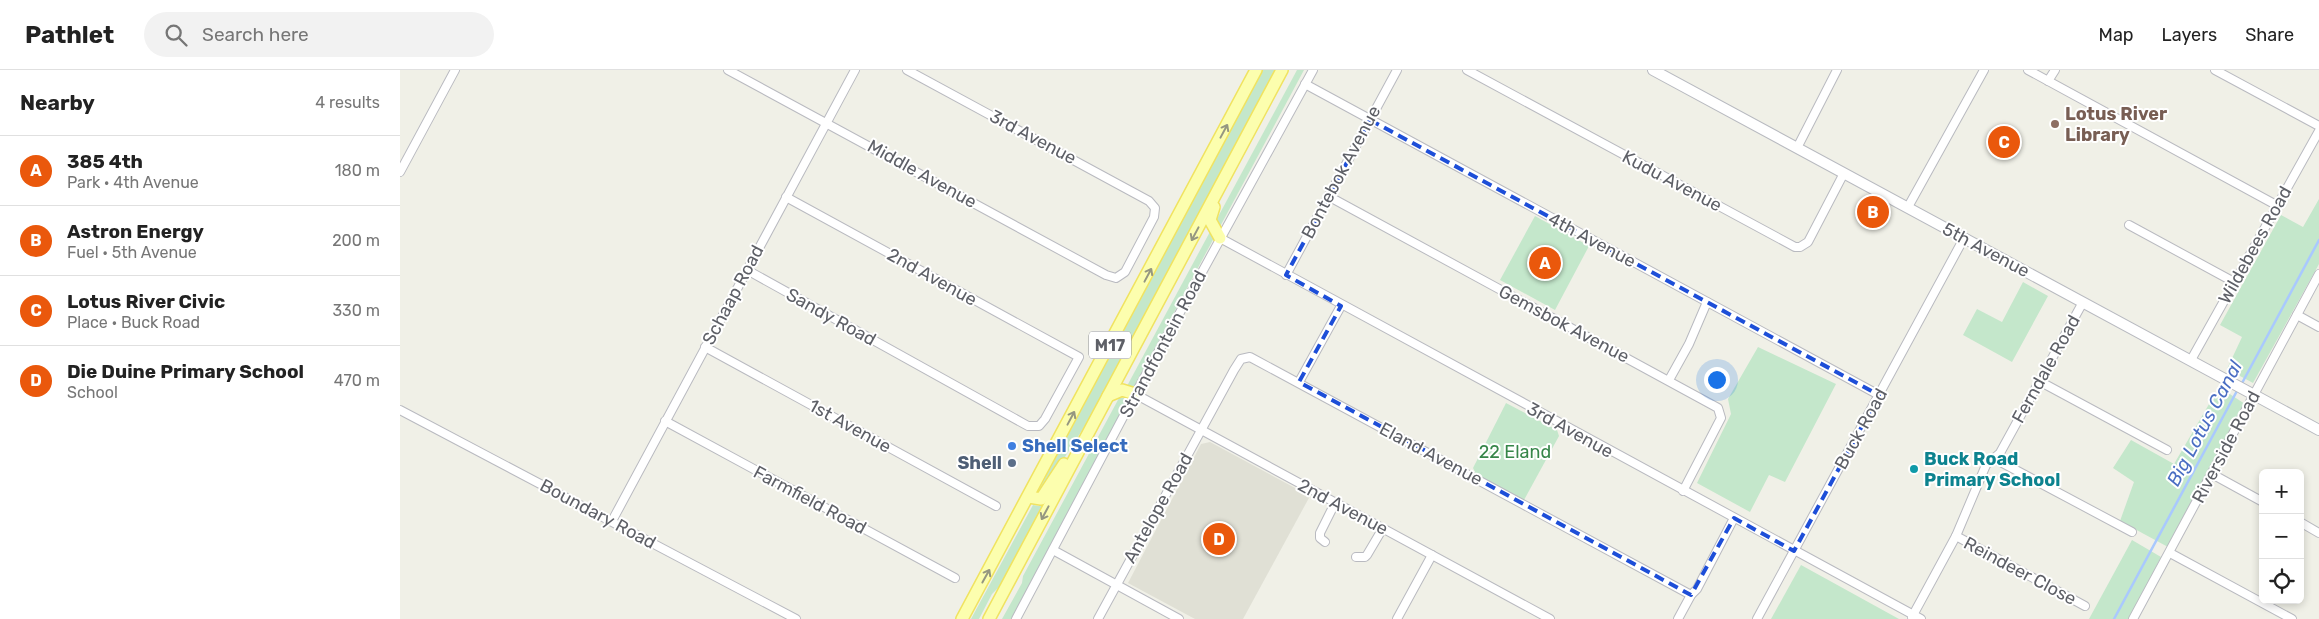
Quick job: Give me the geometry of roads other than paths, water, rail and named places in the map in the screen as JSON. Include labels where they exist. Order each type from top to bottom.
[{"type":"main road","name":"M17","points":[[962,619],[1256,70]]},
{"type":"main road","name":"Strandfontein Road","points":[[989,619],[1282,70]]},
{"type":"main road","name":"5th Avenue","points":[[1653,70],[2319,430]]},
{"type":"main road","points":[[1218,191],[1210,220],[1220,238]]},
{"type":"main road","points":[[1108,396],[1122,390],[1135,394]]},
{"type":"main road","points":[[1029,497],[1038,500],[1043,497],[1101,408]]},
{"type":"street","points":[[400,172],[455,70]]},
{"type":"street","name":"Middle Avenue","points":[[728,70],[1106,275],[1116,278]]},
{"type":"street","name":"Schaap Road","points":[[612,520],[855,70]]},
{"type":"street","name":"3rd Avenue","points":[[907,70],[1145,198],[1155,208],[1152,223],[1125,272],[1116,278]]},
{"type":"street","name":"Strandfontein Road","points":[[1016,619],[1135,394],[1313,70]]},
{"type":"street","name":"Bontebok Avenue","points":[[1286,275],[1397,70]]},
{"type":"street","name":"Kudu Avenue","points":[[1468,70],[1795,246],[1800,247],[1808,242],[1844,173]]},
{"type":"street","points":[[1797,148],[1837,70]]},
{"type":"street","points":[[1908,207],[1984,70]]},
{"type":"street","points":[[2028,70],[2278,206]]},
{"type":"street","points":[[2048,81],[2054,70]]},
{"type":"street","points":[[2215,70],[2319,126]]},
{"type":"street","name":"4th Avenue","points":[[1305,84],[1879,395]]},
{"type":"street","name":"Wildebees Road","points":[[2192,360],[2319,131]]},
{"type":"street","name":"Gemsbok Avenue","points":[[1328,196],[1718,408],[1721,414],[1719,421],[1683,491]]},
{"type":"street","name":"2nd Avenue","points":[[786,197],[1079,357]]},
{"type":"street","points":[[2129,225],[2234,282]]},
{"type":"street","name":"3rd Avenue","points":[[1220,238],[1341,306],[1734,518],[1912,617],[1921,619]]},
{"type":"street","name":"Buck Road","points":[[1758,619],[1964,238]]},
{"type":"street","name":"Sandy Road","points":[[746,270],[1032,426],[1039,426],[1045,419],[1079,357]]},
{"type":"street","name":"Riverside Road","points":[[2134,619],[2319,274]]},
{"type":"street","points":[[1669,380],[1707,302]]},
{"type":"street","name":"Ferndale Road","points":[[1912,617],[1956,536],[1986,465],[1995,459],[2083,302]]},
{"type":"street","points":[[1299,382],[1341,306]]},
{"type":"street","points":[[2297,315],[2319,327]]},
{"type":"street","name":"1st Avenue","points":[[705,347],[996,506]]},
{"type":"street","name":"Eland Avenue","points":[[1200,430],[1242,359],[1250,357],[1256,359],[1691,595]]},
{"type":"street","points":[[2039,381],[2167,450]]},
{"type":"street","name":"2nd Avenue","points":[[1135,394],[1550,619]]},
{"type":"street","name":"Boundary Road","points":[[400,410],[612,520],[796,619]]},
{"type":"street","name":"Farmfield Road","points":[[665,421],[955,578]]},
{"type":"street","name":"Antelope Road","points":[[1098,619],[1200,430]]},
{"type":"street","points":[[1995,459],[2132,532]]},
{"type":"street","points":[[2212,474],[2259,500]]},
{"type":"street","points":[[1325,542],[1320,538],[1320,533],[1335,503]]},
{"type":"street","points":[[1678,619],[1691,595],[1697,589],[1734,518]]},
{"type":"street","points":[[2304,524],[2319,532]]},
{"type":"street","points":[[1356,557],[1362,558],[1367,555],[1383,528]]},
{"type":"street","name":"Reindeer Close","points":[[1956,536],[2085,606]]},
{"type":"street","points":[[1053,550],[1179,619]]},
{"type":"street","points":[[2170,552],[2292,619]]},
{"type":"street","points":[[1397,619],[1432,555]]},
{"type":"waterway","name":"Big Lotus Canal","points":[[2241,385],[2319,240]]},
{"type":"waterway","name":"Big Lotus Canal","points":[[2114,619],[2238,389]]},
{"type":"place","name":"Lotus River Library","points":[[2055,124]]},
{"type":"place","name":"Lotus River Civic","points":[[2004,142]]},
{"type":"place","name":"Astron Energy","points":[[1873,212]]},
{"type":"place","name":"385 4th","points":[[1545,263]]},
{"type":"place","name":"Shell Select","points":[[1012,446]]},
{"type":"place","name":"Shell","points":[[1012,463]]},
{"type":"place","name":"Buck Road Primary School","points":[[1914,469]]},
{"type":"place","name":"Die Duine Primary School","points":[[1219,539]]},
{"type":"park label","name":"22 Eland","points":[[1515,452]]}]
